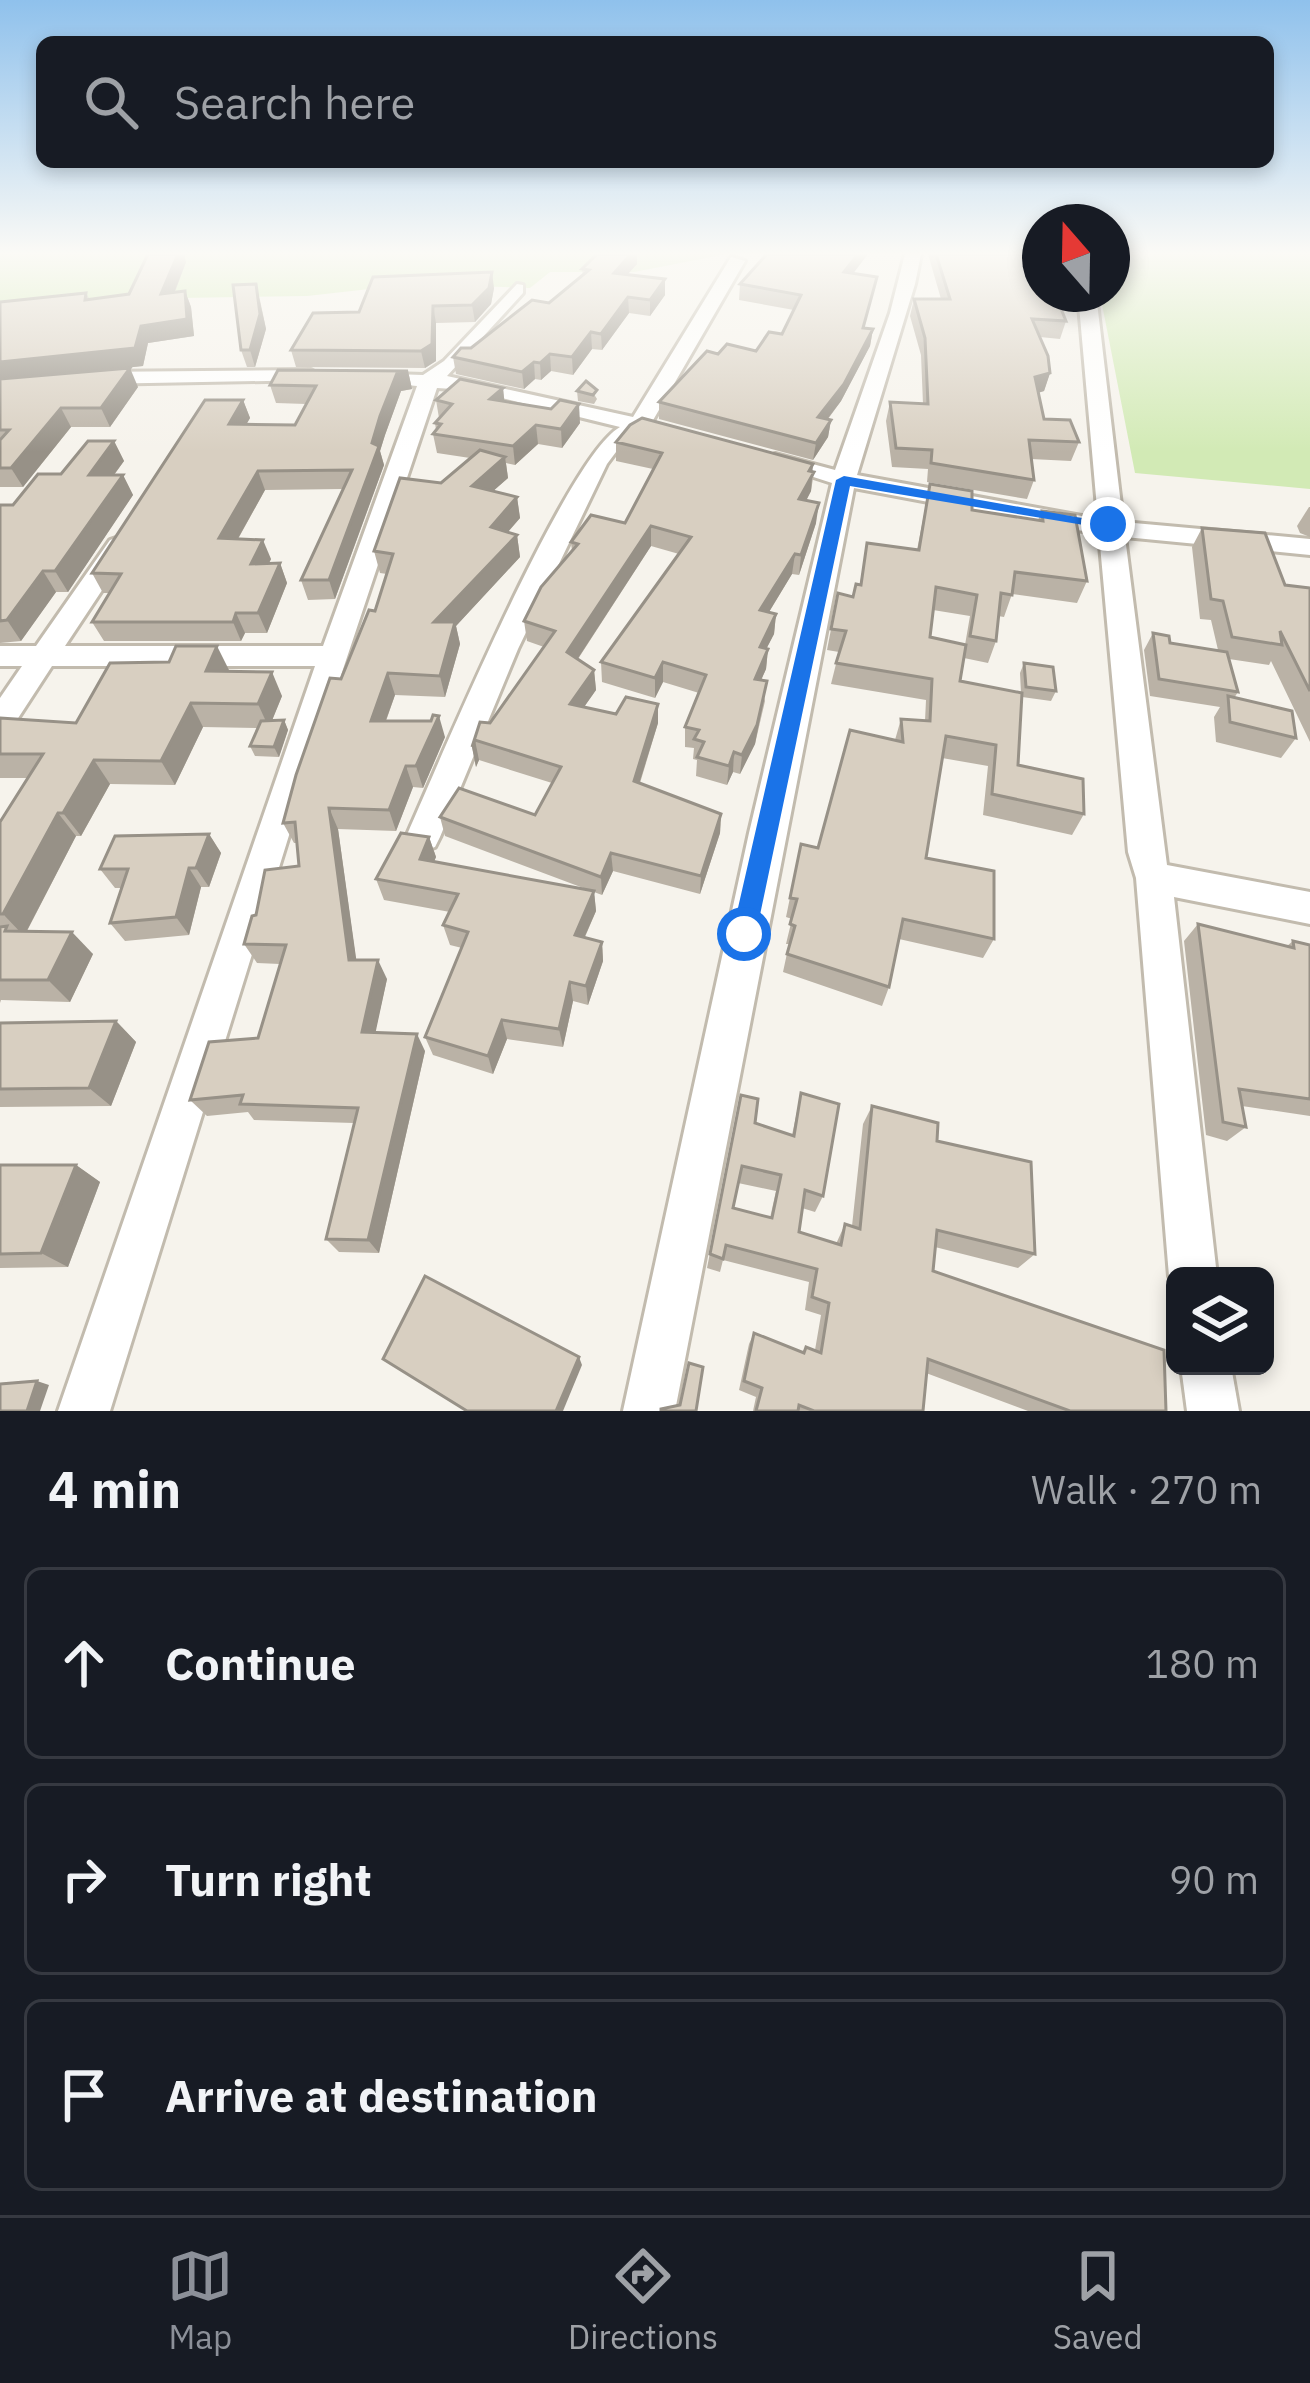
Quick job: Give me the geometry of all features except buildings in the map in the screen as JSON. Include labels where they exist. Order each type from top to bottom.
[{"type":"street","points":[[84,1411],[333,656],[430,379],[451,365],[490,320]]},
{"type":"street","points":[[423,837],[504,649],[587,481],[614,439],[639,424],[702,320]]},
{"type":"street","points":[[649,1411],[744,934],[844,480],[901,320]]},
{"type":"street","points":[[1089,320],[1145,852],[1154,878],[1192,1267]]},
{"type":"street","points":[[74,380],[217,387],[430,379],[685,437]]},
{"type":"street","points":[[753,455],[844,480],[1108,524],[1310,547]]},
{"type":"street","points":[[0,721],[136,518]]},
{"type":"street","points":[[0,656],[333,656]]},
{"type":"street","points":[[1154,878],[1310,908]]},
{"type":"street","points":[[1208,1375],[1214,1411]]},
{"type":"green space","points":[[1105,320],[1310,320],[1310,489],[1135,473]]},
{"type":"route","points":[[744,934],[844,480],[1108,524]]}]
